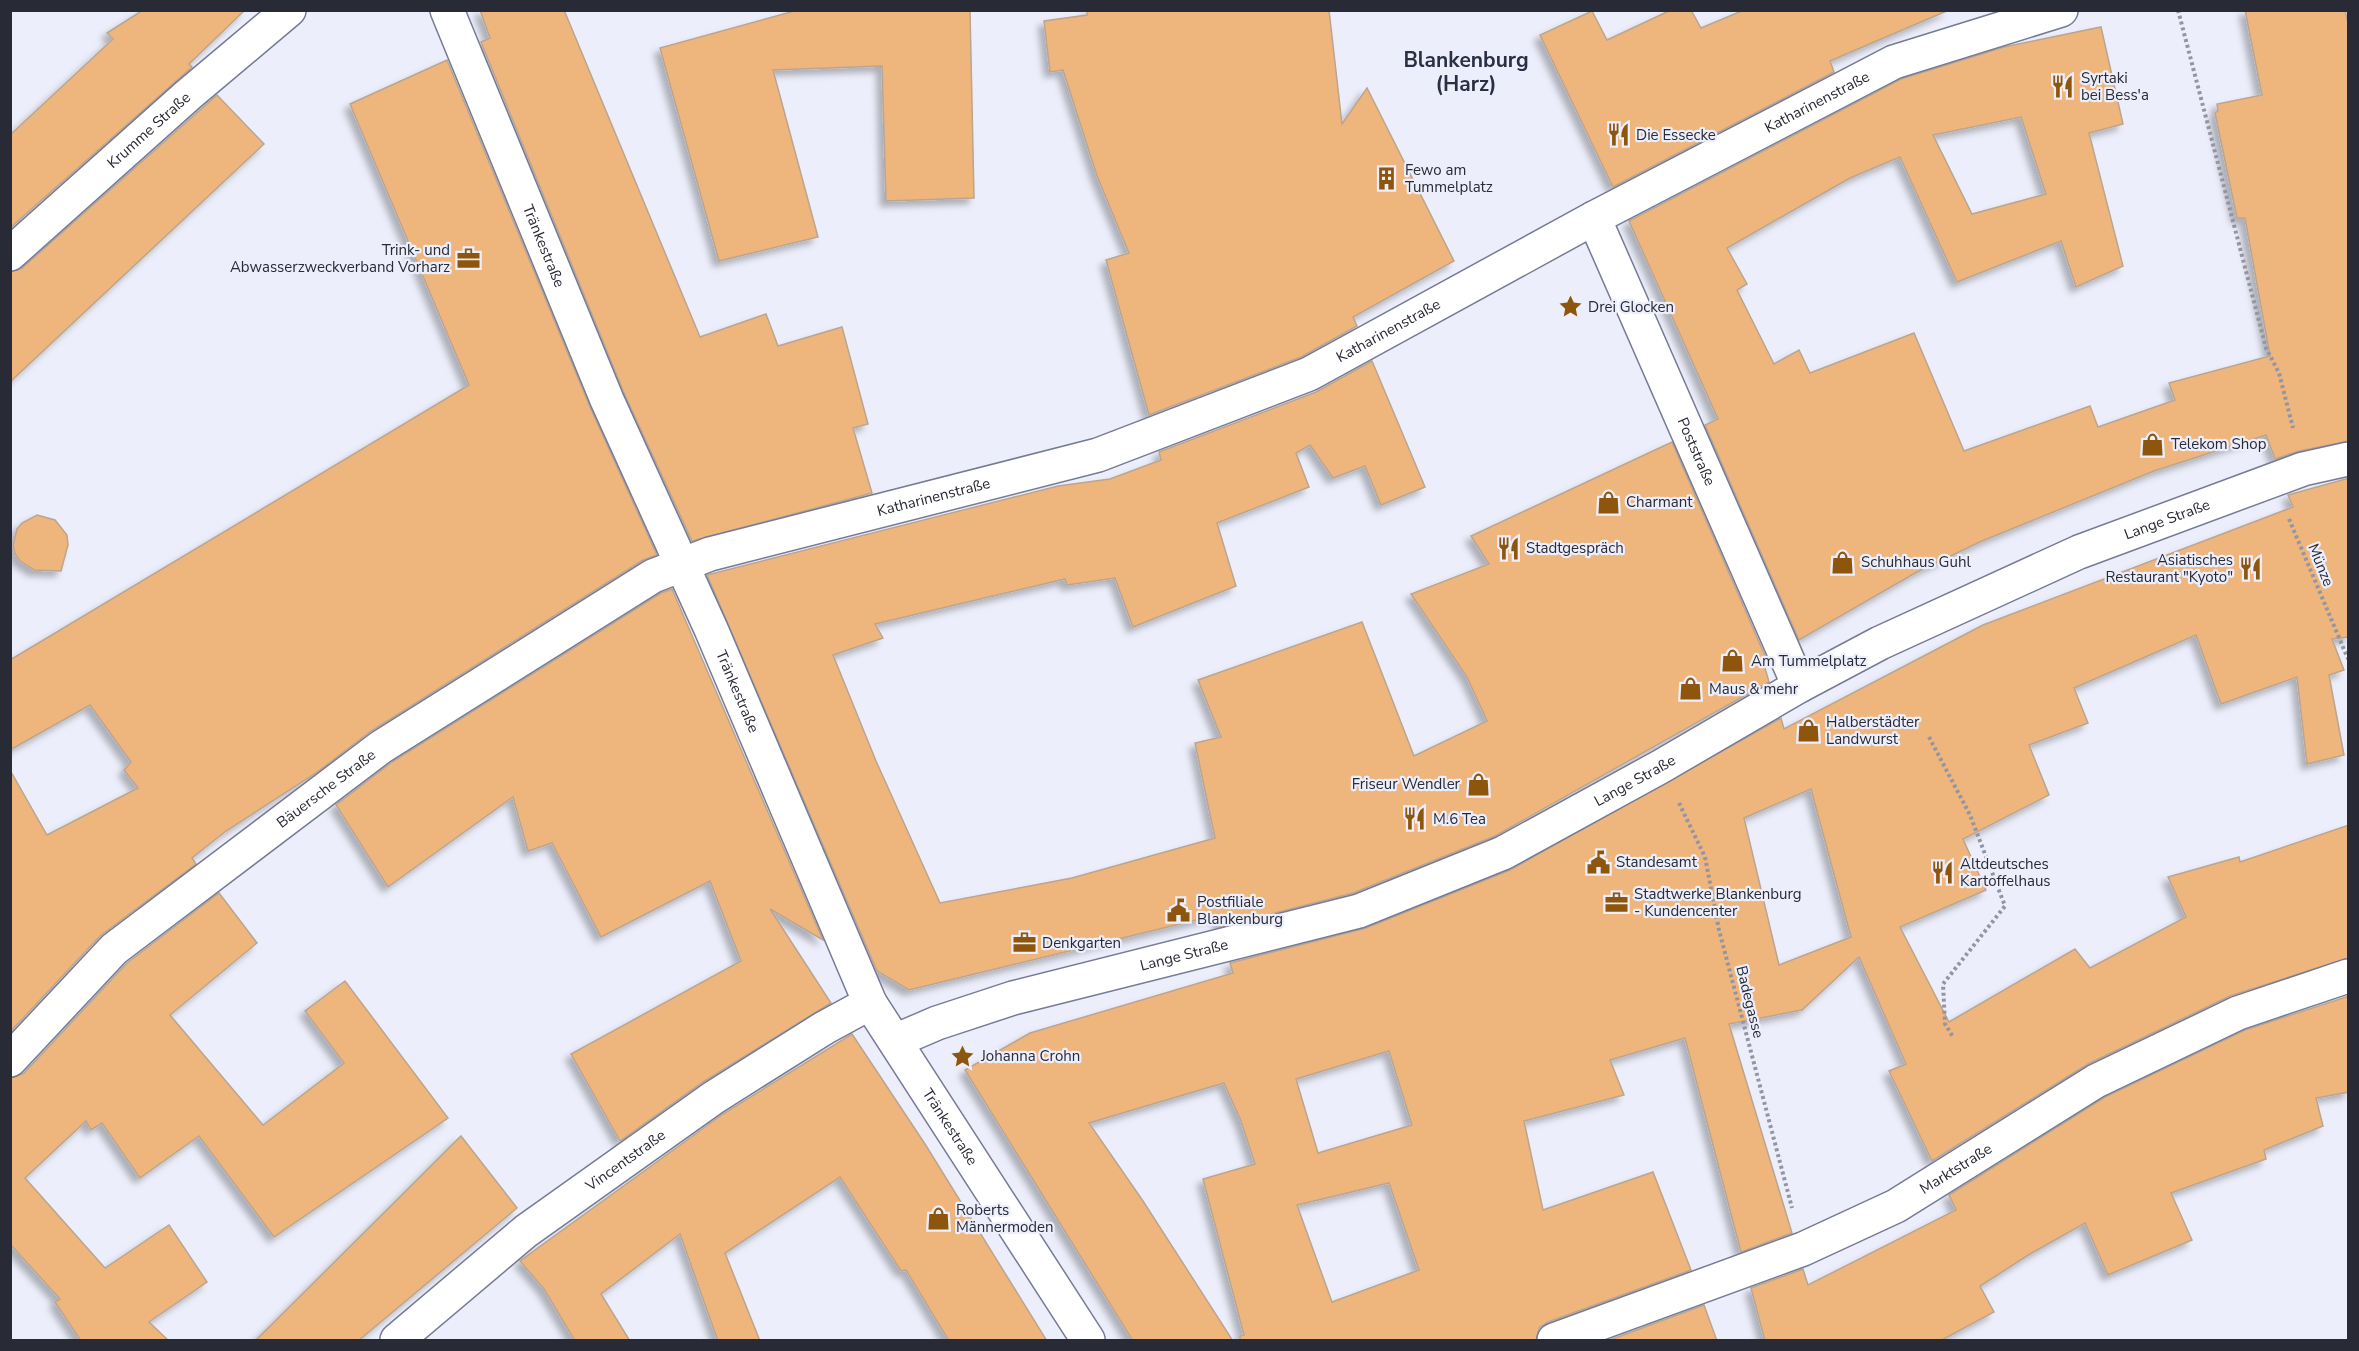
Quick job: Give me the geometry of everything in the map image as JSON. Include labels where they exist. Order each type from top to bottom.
[{"type":"street","name":"Krumme Straße","points":[[10,254],[188,95],[289,10]]},
{"type":"street","name":"Tränkestraße","points":[[447,10],[607,400],[711,629],[870,1003],[1088,1341]]},
{"type":"street","name":"Katharinenstraße","points":[[681,564],[710,554],[1098,455],[1309,374],[1594,218],[1894,62],[2061,10]]},
{"type":"street","name":"Poststraße","points":[[1594,218],[1799,686]]},
{"type":"street","name":"Lange Straße","points":[[895,1041],[937,1023],[1012,999],[1359,911],[1503,853],[1660,767],[1799,686],[1880,643],[2079,552],[2288,474],[2349,459]]},
{"type":"street","name":"Bäuersche Straße","points":[[10,1060],[114,949],[381,747],[652,576],[681,564]]},
{"type":"street","name":"Marktstraße","points":[[1554,1341],[1803,1249],[1896,1206],[2096,1081],[2238,1012],[2349,976]]},
{"type":"street","name":"Vincentstraße","points":[[397,1341],[536,1224],[713,1098],[824,1028],[870,1003]]},
{"type":"path","name":"Münze","points":[[2178,10],[2266,348],[2279,373],[2288,474],[2349,659]]},
{"type":"path","points":[[1929,737],[1971,815],[2005,906],[1943,984],[1945,1024],[1953,1037]]},
{"type":"path","name":"Badegasse","points":[[1660,767],[1705,857],[1719,930],[1764,1110],[1803,1249]]},
{"type":"building","points":[[143,10],[245,10],[189,64],[192,67],[10,228],[10,135],[113,39],[107,33]]},
{"type":"building","points":[[480,10],[564,10],[700,337],[766,314],[778,346],[842,327],[868,424],[853,428],[872,493],[692,541],[624,393],[481,42],[490,38]]},
{"type":"building","points":[[798,10],[970,10],[974,198],[886,201],[882,66],[773,70],[818,237],[719,261],[660,48]]},
{"type":"building","points":[[1087,10],[1329,10],[1342,124],[1367,88],[1454,261],[1353,317],[1357,326],[1301,357],[1149,415],[1106,260],[1129,253],[1097,176],[1063,70],[1050,72],[1044,21],[1087,15]]},
{"type":"building","points":[[1671,10],[1691,10],[1701,28],[1744,10],[1949,10],[1830,61],[1834,72],[1613,187],[1540,35],[1592,11],[1607,40]]},
{"type":"building","points":[[2245,10],[2345,10],[2349,28],[2349,441],[2299,451],[2275,459],[2266,435],[2154,471],[1982,541],[1917,572],[1799,640],[1705,425],[1718,419],[1629,221],[1901,79],[2004,47],[2101,27],[2123,124],[2089,133],[2123,266],[2076,287],[2061,241],[1957,282],[1900,157],[1850,178],[1727,248],[1747,284],[1737,290],[1774,364],[1799,350],[1810,373],[1914,333],[1964,451],[2090,406],[2098,427],[2175,400],[2169,383],[2270,356],[2245,218],[2237,218],[2215,113],[2218,111],[2217,104],[2262,95]],"holes":[[[2021,117],[2046,194],[1972,214],[1933,135]]]},
{"type":"building","points":[[447,60],[590,407],[657,555],[643,560],[371,731],[316,773],[226,831],[192,858],[196,864],[100,936],[10,1032],[10,770],[47,835],[138,788],[124,770],[131,762],[90,705],[10,750],[10,660],[469,385],[350,104]]},
{"type":"building","points":[[217,95],[264,144],[10,382],[10,272],[22,268]]},
{"type":"building","points":[[1372,361],[1425,487],[1381,505],[1365,466],[1333,478],[1310,445],[1296,453],[1309,487],[1217,523],[1236,586],[1133,627],[1115,578],[1067,585],[1065,579],[875,624],[883,638],[833,655],[876,761],[940,903],[1072,878],[1215,838],[1195,743],[1221,737],[1198,680],[1362,622],[1414,756],[1487,721],[1467,677],[1411,594],[1489,564],[1471,536],[1672,442],[1766,658],[1763,661],[1769,682],[1495,836],[1353,893],[1220,927],[1217,915],[909,990],[877,971],[707,575],[1058,486],[1110,479],[1161,460],[1159,452],[1316,392]]},
{"type":"building","points":[[2349,478],[2349,637],[2332,639],[2344,670],[2329,675],[2344,755],[2307,764],[2297,677],[2221,704],[2196,635],[2074,688],[2088,723],[2029,745],[2049,795],[1963,839],[1986,890],[1900,927],[1949,1022],[2075,949],[2090,968],[2186,917],[2168,877],[2239,857],[2240,862],[2349,825],[2349,958],[2230,996],[2088,1064],[1932,1161],[1889,1071],[1906,1064],[1859,957],[1802,1010],[1729,1024],[1792,1233],[1741,1252],[1685,1038],[1610,1060],[1624,1095],[1524,1121],[1543,1210],[1653,1172],[1691,1270],[1548,1322],[1539,1328],[1536,1341],[1240,1341],[1240,1336],[1244,1335],[1203,1179],[1255,1164],[1241,1121],[1224,1083],[1089,1123],[1143,1201],[1233,1341],[1133,1341],[965,1070],[1030,1033],[1233,973],[1230,963],[1366,928],[1510,870],[1781,718],[1784,729],[1983,625],[2293,507],[2288,495]],"holes":[[[1811,789],[1851,937],[1779,965],[1744,818]],[[1389,1051],[1412,1125],[1318,1153],[1296,1079]],[[1389,1183],[1419,1270],[1332,1302],[1297,1205]]]},
{"type":"building","points":[[37,515],[55,520],[67,535],[68,545],[61,571],[34,570],[20,561],[15,554],[13,545],[17,529],[22,523]]},
{"type":"building","points":[[672,589],[823,940],[770,909],[831,1003],[703,1082],[620,1141],[571,1054],[741,961],[710,881],[601,937],[552,843],[528,851],[513,797],[388,887],[336,805],[392,762],[661,593]]},
{"type":"building","points":[[219,893],[257,943],[170,1015],[263,1125],[344,1063],[305,1011],[345,981],[448,1118],[274,1237],[199,1136],[140,1178],[102,1123],[91,1130],[86,1121],[25,1178],[105,1268],[169,1225],[207,1282],[149,1322],[169,1341],[81,1341],[55,1302],[60,1299],[10,1244],[10,1078],[24,1073],[127,963]]},
{"type":"building","points":[[2349,996],[2349,1092],[2316,1098],[2323,1126],[2264,1150],[2266,1159],[2171,1193],[2192,1240],[2108,1275],[2085,1223],[1980,1286],[1994,1312],[1940,1341],[1765,1341],[1751,1288],[1803,1269],[1808,1285],[1956,1210],[1949,1195],[2105,1097],[2245,1030]]},
{"type":"building","points":[[852,1034],[925,1144],[1047,1341],[949,1341],[906,1270],[901,1271],[840,1177],[725,1253],[760,1341],[718,1341],[680,1234],[601,1294],[630,1341],[575,1341],[544,1289],[520,1261],[723,1114]]},
{"type":"building","points":[[461,1136],[517,1208],[358,1341],[255,1341]]},
{"type":"building","points":[[1704,1305],[1717,1341],[1607,1341]]},
{"type":"place","name":"Syrtaki bei Bess'a","points":[[2063,87]]},
{"type":"place","name":"Die Essecke","points":[[1618,135]]},
{"type":"place","name":"Fewo am Tummelplatz","points":[[1387,179]]},
{"type":"place","name":"Trink- und Abwasserzweckverband Vorharz","points":[[468,259]]},
{"type":"place","name":"Drei Glocken","points":[[1570,307]]},
{"type":"place","name":"Telekom Shop","points":[[2153,444]]},
{"type":"place","name":"Charmant","points":[[1608,502]]},
{"type":"place","name":"Stadtgespräch","points":[[1508,548]]},
{"type":"place","name":"Schuhhaus Guhl","points":[[1843,562]]},
{"type":"place","name":"Asiatisches Restaurant \"Kyoto\"","points":[[2251,569]]},
{"type":"place","name":"Am Tummelplatz","points":[[1733,661]]},
{"type":"place","name":"Maus & mehr","points":[[1691,689]]},
{"type":"place","name":"Halberstädter Landwurst","points":[[1808,731]]},
{"type":"place","name":"Friseur Wendler","points":[[1478,784]]},
{"type":"place","name":"M.6 Tea","points":[[1415,819]]},
{"type":"place","name":"Standesamt","points":[[1598,862]]},
{"type":"place","name":"Altdeutsches Kartoffelhaus","points":[[1942,873]]},
{"type":"place","name":"Stadtwerke Blankenburg - Kundencenter","points":[[1616,903]]},
{"type":"place","name":"Postfiliale Blankenburg","points":[[1179,911]]},
{"type":"place","name":"Denkgarten","points":[[1024,943]]},
{"type":"place","name":"Johanna Crohn","points":[[963,1056]]},
{"type":"place","name":"Roberts Männermoden","points":[[938,1219]]},
{"type":"district","name":"Blankenburg (Harz)","points":[[1466,72]]}]
